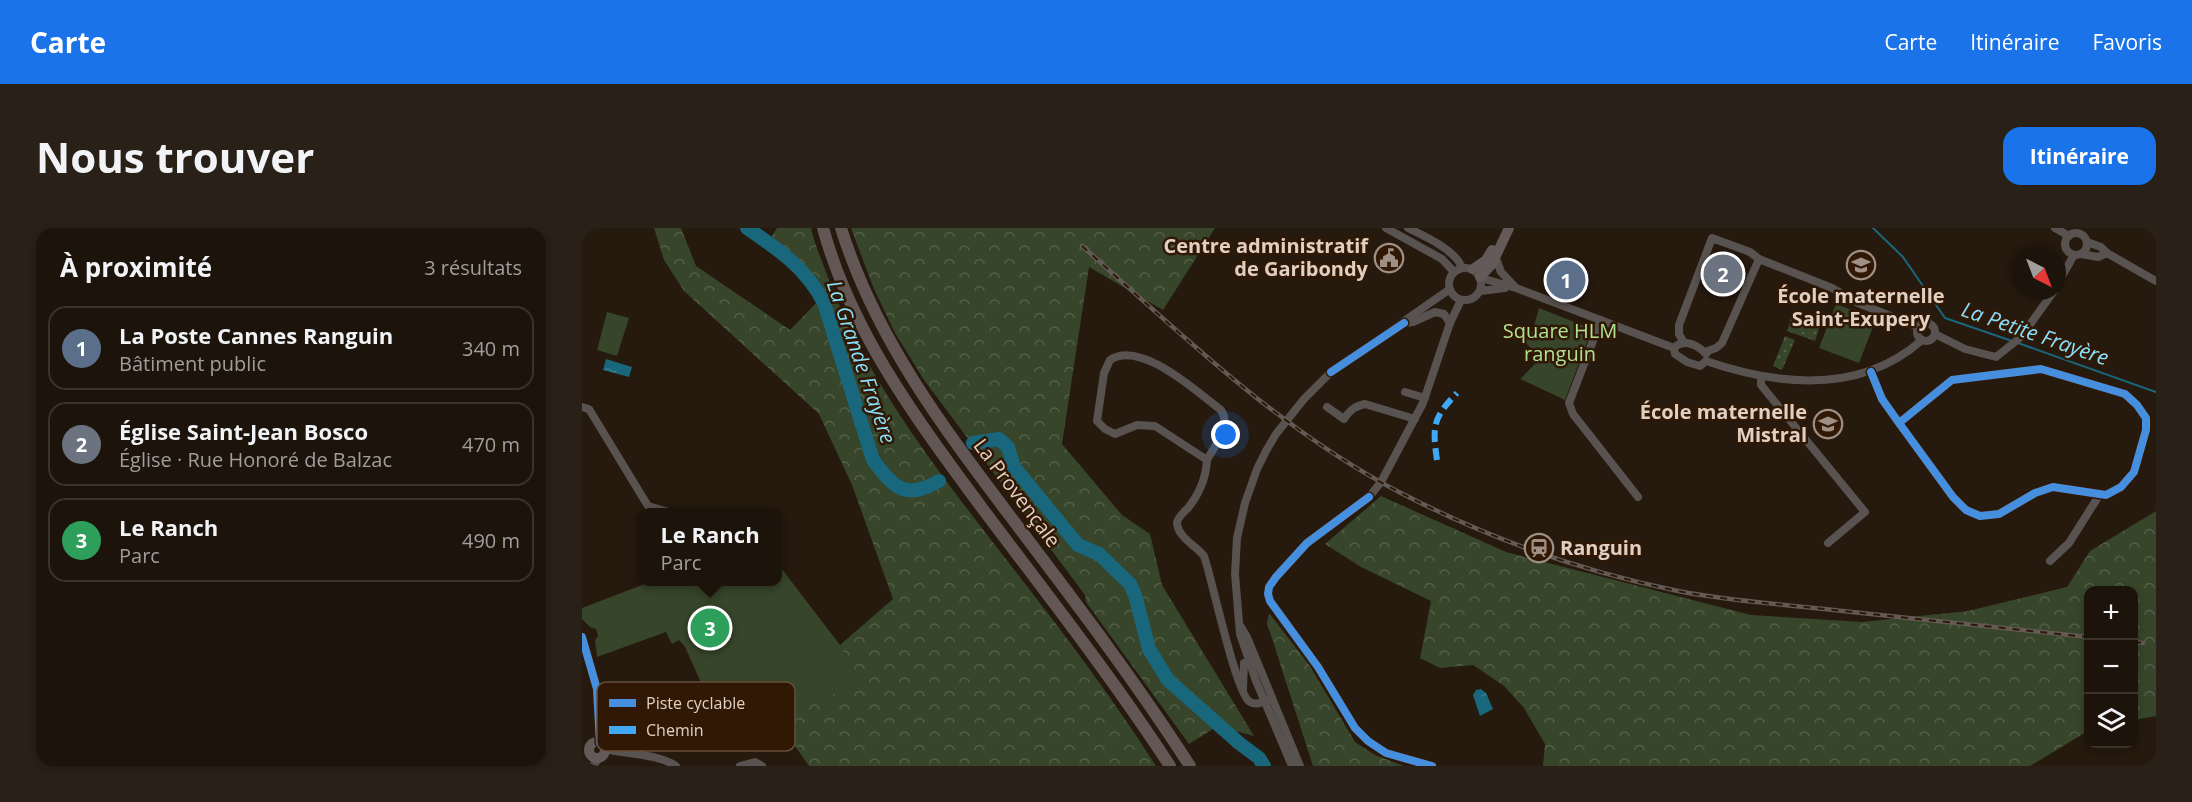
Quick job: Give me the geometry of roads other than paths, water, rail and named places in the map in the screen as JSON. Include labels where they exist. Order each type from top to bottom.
[{"type":"highway","name":"La Provençale","points":[[823,228],[847,296],[899,391],[933,442],[1108,675],[1170,766]]},
{"type":"highway","name":"La Provençale","points":[[841,228],[868,300],[919,391],[1121,664],[1190,766]]},
{"type":"main road","points":[[1474,273],[1488,256],[1502,228]]},
{"type":"main road","points":[[1474,273],[1496,256],[1509,228]]},
{"type":"main road","points":[[582,637],[597,689]]},
{"type":"main road","points":[[584,766],[594,753],[597,728]]},
{"type":"street","points":[[1386,228],[1442,259],[1454,272],[1474,273],[1674,348]]},
{"type":"street","points":[[1408,228],[1438,243],[1474,273],[1480,291]]},
{"type":"street","points":[[2055,228],[2069,236],[2078,234],[2084,237],[2087,242],[2101,247],[2107,254],[2156,281]]},
{"type":"street","points":[[2069,236],[2066,241],[2069,252],[2098,257],[2107,254]]},
{"type":"street","points":[[1684,343],[1679,334],[1679,325],[1712,238],[1750,252],[1759,259],[1832,288],[1858,303],[1918,327]]},
{"type":"street","points":[[2066,272],[2078,254],[2086,249],[2087,242]]},
{"type":"street","points":[[1496,256],[1501,272],[1516,288]]},
{"type":"street","points":[[1705,352],[1722,343],[1759,259]]},
{"type":"street","points":[[1454,272],[1449,280],[1450,289],[1454,296],[1461,300],[1470,300],[1480,291],[1516,288]]},
{"type":"street","points":[[1243,695],[1245,660],[1239,634],[1235,574],[1238,538],[1245,503],[1266,451],[1292,413],[1331,372],[1450,289]]},
{"type":"street","points":[[1432,766],[1386,753],[1368,741],[1355,728],[1313,660],[1270,601],[1268,594],[1269,587],[1276,577],[1307,543],[1369,497],[1382,482],[1425,398],[1450,322],[1461,300]]},
{"type":"street","points":[[1935,334],[1979,354],[1996,357],[2021,338],[2048,300]]},
{"type":"street","points":[[1404,323],[1413,322],[1435,312],[1444,314],[1450,322]]},
{"type":"street","points":[[1601,320],[1569,403],[1573,414],[1638,497]]},
{"type":"street","points":[[1706,361],[1761,377],[1799,382],[1860,375],[1894,362],[1922,340],[1930,340],[1935,334],[1931,324],[1925,323],[1918,327]]},
{"type":"street","points":[[1918,327],[1917,333],[1922,340]]},
{"type":"street","points":[[1674,348],[1684,343],[1696,346],[1705,352],[1706,361]]},
{"type":"street","points":[[1674,348],[1675,354],[1687,362],[1700,366],[1706,361]]},
{"type":"street","points":[[1206,459],[1155,426],[1137,425],[1115,434],[1097,422],[1104,373],[1110,360],[1122,355],[1146,358],[1221,410],[1225,416],[1225,426],[1206,459],[1206,473],[1200,490],[1177,523],[1180,534],[1198,548],[1204,556],[1243,695],[1253,704],[1268,700]]},
{"type":"street","points":[[1871,372],[1882,399],[1899,423],[1953,496],[1966,510],[1980,516],[1999,514],[2035,493],[2053,487],[2106,495],[2127,481],[2134,472],[2146,430],[2146,418],[2126,394],[2041,369],[1952,381],[1899,423]]},
{"type":"street","points":[[1761,377],[1761,385],[1865,512],[1828,543]]},
{"type":"street","points":[[1405,392],[1425,398]]},
{"type":"street","points":[[1327,407],[1344,418],[1357,405],[1365,404],[1415,419]]},
{"type":"street","points":[[582,407],[589,409],[648,506],[654,508]]},
{"type":"street","points":[[2050,561],[2069,543],[2100,494]]},
{"type":"street","points":[[1240,626],[1247,637],[1292,766]]},
{"type":"street","points":[[1232,658],[1236,665],[1240,666],[1245,660]]},
{"type":"street","points":[[1245,660],[1268,700],[1300,766]]},
{"type":"street","points":[[594,753],[658,758],[676,766]]},
{"type":"street","points":[[740,766],[755,762],[762,766]]},
{"type":"water","points":[[606,359],[632,367],[629,377],[603,370]]},
{"type":"water","points":[[1481,689],[1486,693],[1493,709],[1480,716],[1473,695],[1476,690]]},
{"type":"waterway","name":"La Grande Frayère","points":[[747,228],[781,252],[800,270],[824,303],[873,460],[888,478],[902,488],[917,490],[939,481]]},
{"type":"waterway","name":"La Petite Frayère","points":[[1873,228],[1903,257],[1945,318],[2012,341]]},
{"type":"waterway","name":"La Petite Frayère","points":[[2018,343],[2156,392]]},
{"type":"waterway","name":"La Grande Frayère","points":[[973,443],[999,439],[1008,447],[1014,467],[1078,545],[1099,554],[1130,584],[1149,649],[1168,680],[1259,758],[1264,766]]},
{"type":"railway","points":[[1082,246],[1233,379],[1313,440],[1399,492],[1500,538],[1606,574],[1678,591],[1755,602],[2084,637]]},
{"type":"railway","points":[[2138,642],[2143,643]]},
{"type":"place","name":"Centre administratif de Garibondy","points":[[1389,258]]},
{"type":"place","name":"École maternelle Saint-Exupery","points":[[1861,265]]},
{"type":"place","name":"Église Saint-Jean Bosco","points":[[1723,274]]},
{"type":"place","name":"La Poste Cannes Ranguin","points":[[1566,280]]},
{"type":"place","name":"École maternelle Mistral","points":[[1828,424]]},
{"type":"place","name":"Ranguin","points":[[1539,548]]},
{"type":"place","name":"Le Ranch","points":[[710,628]]},
{"type":"park label","name":"Square HLM ranguin","points":[[1560,342]]}]
